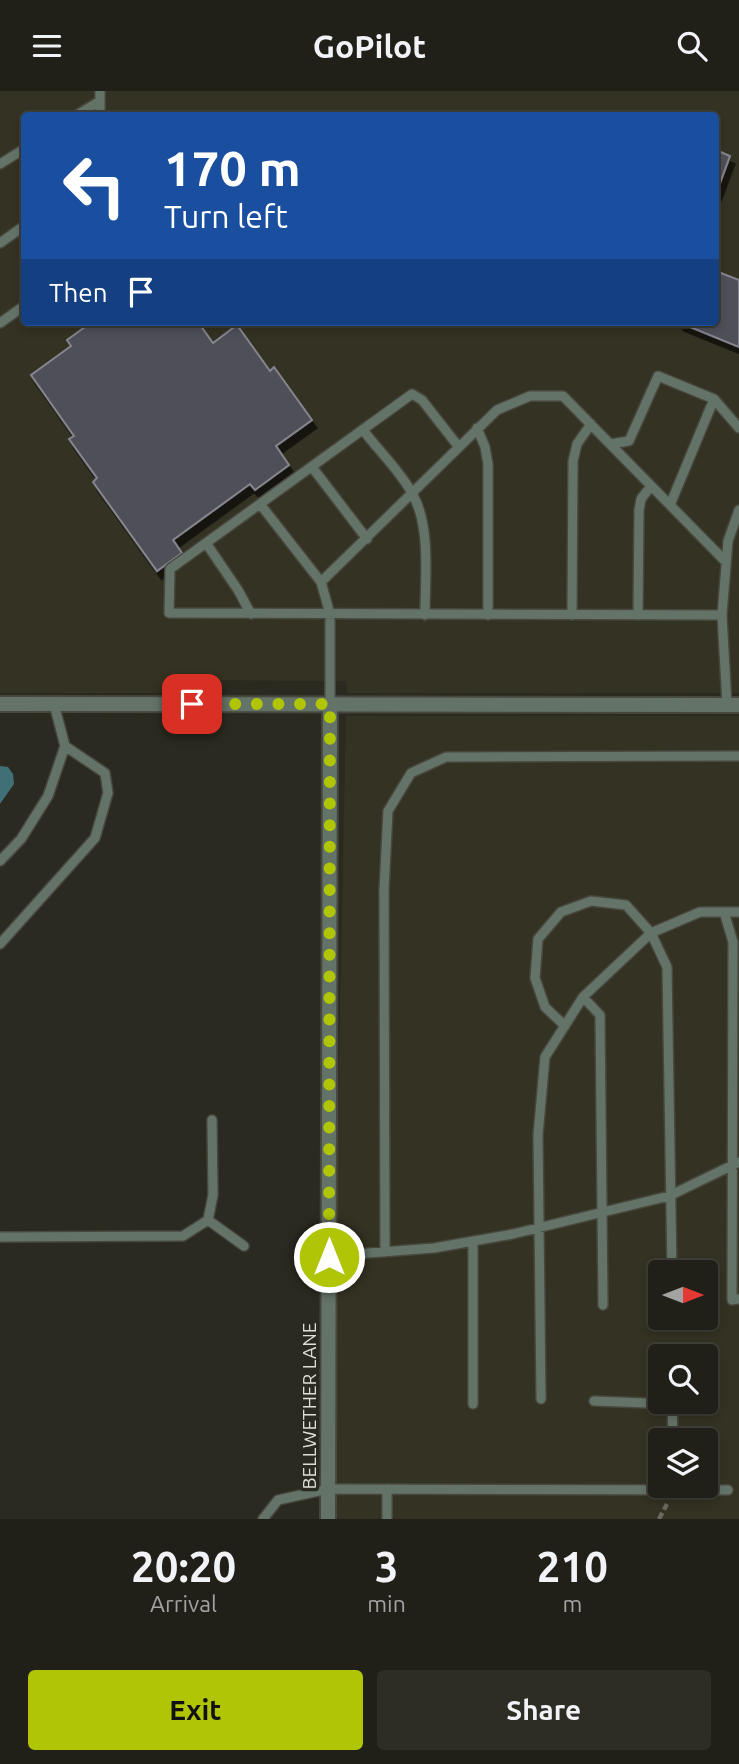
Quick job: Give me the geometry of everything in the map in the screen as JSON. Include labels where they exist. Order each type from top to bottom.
[{"type":"street","points":[[0,704],[733,705]]},
{"type":"street","name":"BELLWETHER LANE","points":[[328,1519],[330,704]]},
{"type":"lane","points":[[81,112],[100,96]]},
{"type":"lane","points":[[0,164],[21,151]]},
{"type":"lane","points":[[0,243],[21,228]]},
{"type":"lane","points":[[0,323],[21,308]]},
{"type":"lane","points":[[610,444],[629,441],[658,376],[714,399],[739,428]]},
{"type":"lane","points":[[458,446],[422,400],[412,394],[170,569],[169,613],[722,615]]},
{"type":"lane","points":[[321,582],[497,410],[530,396],[563,396],[726,562]]},
{"type":"lane","points":[[670,505],[714,399]]},
{"type":"lane","points":[[572,615],[573,461],[577,444],[591,424]]},
{"type":"lane","points":[[477,428],[488,464],[488,615]]},
{"type":"lane","points":[[363,430],[413,494],[424,530],[425,615]]},
{"type":"lane","points":[[312,467],[367,539]]},
{"type":"lane","points":[[638,615],[639,510],[641,499],[652,486]]},
{"type":"lane","points":[[260,504],[321,582],[330,614],[330,704]]},
{"type":"lane","points":[[733,705],[722,615],[728,541],[739,510]]},
{"type":"lane","points":[[206,543],[251,614]]},
{"type":"lane","points":[[0,861],[20,839],[48,796],[65,746],[54,704]]},
{"type":"lane","points":[[0,944],[95,838],[108,793],[105,772],[65,746]]},
{"type":"lane","points":[[385,1252],[384,890],[388,810],[411,772],[446,757],[739,756]]},
{"type":"lane","points":[[565,1026],[545,1007],[535,978],[538,939],[562,912],[591,901],[626,905],[651,933],[667,967],[672,1260]]},
{"type":"lane","points":[[541,1399],[538,1135],[545,1057],[583,997],[651,933],[700,912],[739,912]]},
{"type":"lane","points":[[724,912],[733,942],[735,1164],[732,1300],[739,1299]]},
{"type":"lane","points":[[583,997],[600,1014],[603,1305]]},
{"type":"lane","points":[[0,1237],[183,1235],[208,1220],[213,1195],[212,1120]]},
{"type":"lane","points":[[329,1257],[434,1248],[540,1227],[669,1196],[735,1164]]},
{"type":"lane","points":[[208,1220],[244,1246]]},
{"type":"lane","points":[[473,1241],[473,1404]]},
{"type":"lane","points":[[594,1401],[648,1402]]},
{"type":"lane","points":[[263,1519],[278,1500],[328,1489],[648,1488]]},
{"type":"lane","points":[[387,1489],[387,1519]]},
{"type":"lane","points":[[718,1490],[728,1490]]},
{"type":"shaded area","points":[[0,91],[739,91],[739,693],[347,693],[346,681],[188,680],[187,693],[0,693]]},
{"type":"shaded area","points":[[346,716],[739,716],[739,1519],[329,1519]]},
{"type":"water","points":[[0,766],[8,767],[13,774],[14,784],[0,804]]},
{"type":"building","points":[[719,151],[730,156],[719,186]]},
{"type":"building","points":[[719,272],[739,280],[739,347],[688,326],[719,326]]},
{"type":"building","points":[[86,326],[201,326],[213,343],[238,326],[270,371],[274,367],[312,420],[276,446],[289,465],[255,490],[250,484],[173,540],[182,553],[157,571],[93,482],[97,478],[69,439],[74,436],[31,375],[71,346],[67,340]]},
{"type":"route","points":[[192,704],[330,704],[329,1257]]}]
